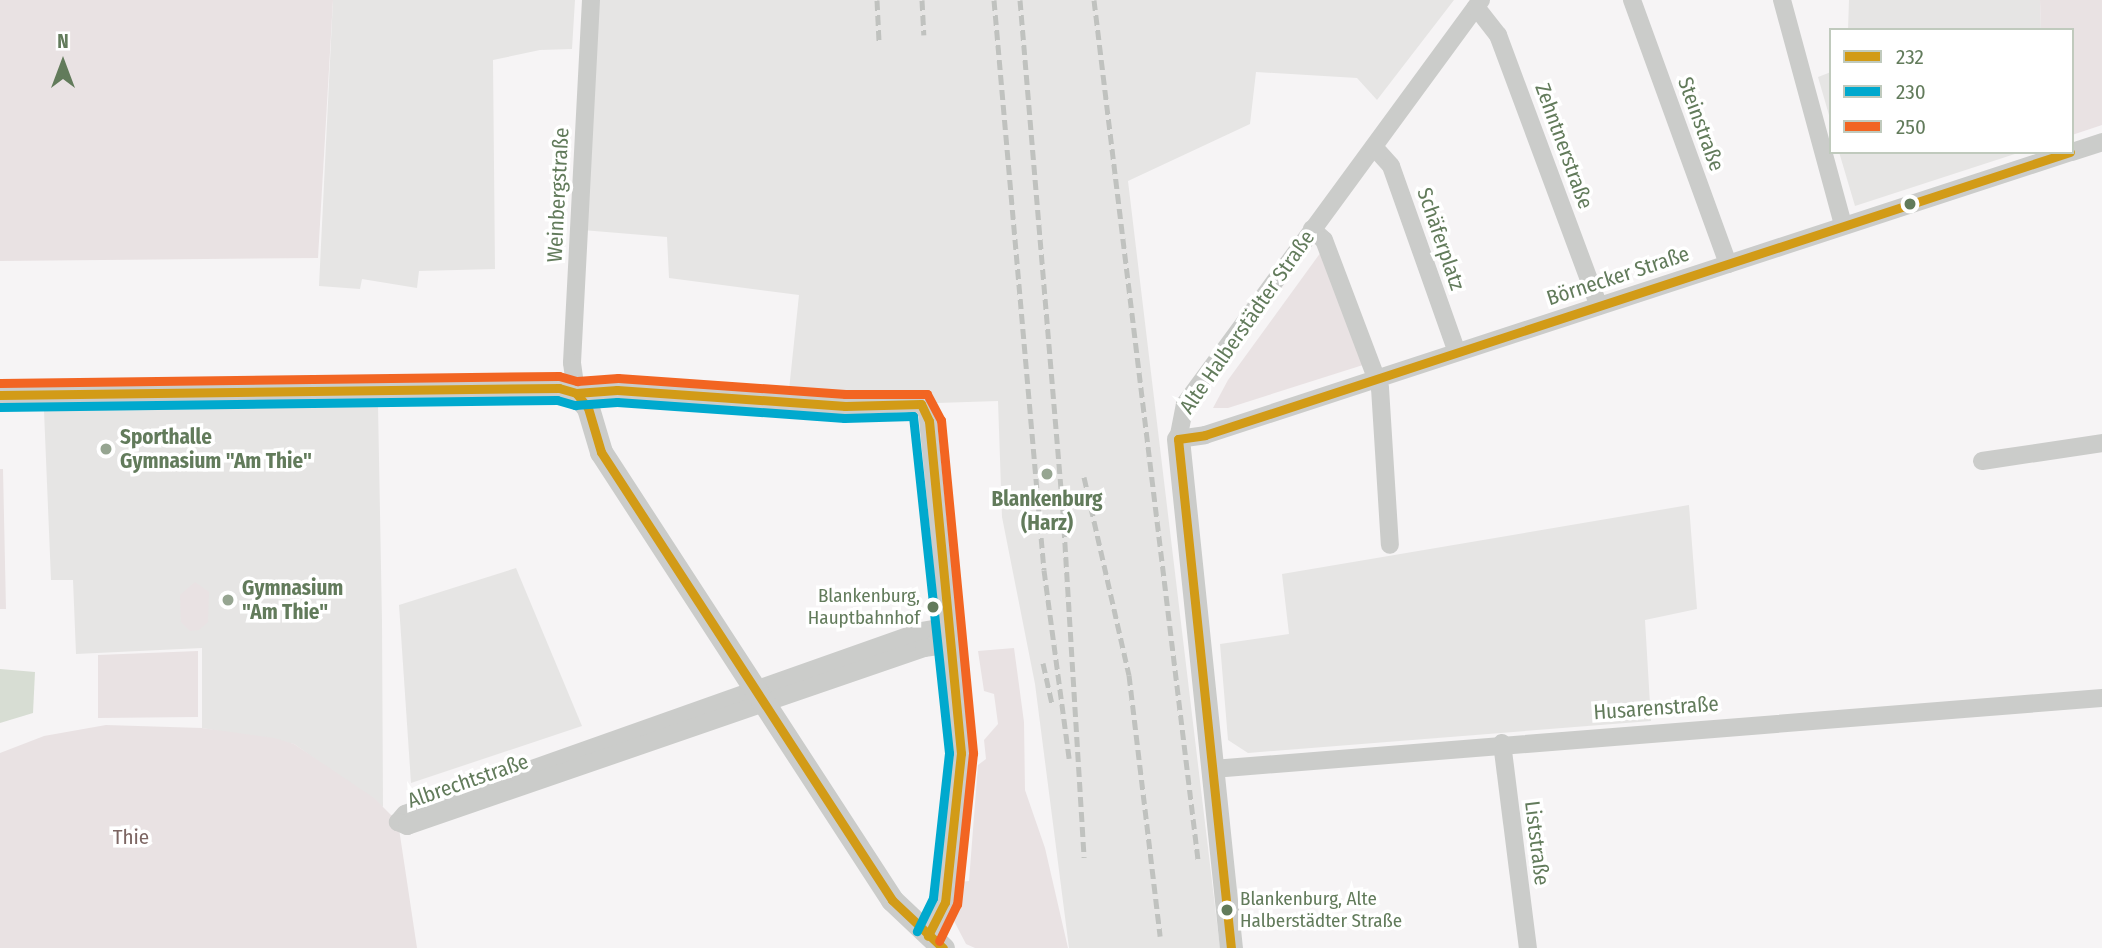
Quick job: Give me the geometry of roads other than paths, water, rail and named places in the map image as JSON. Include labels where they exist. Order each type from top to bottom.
[{"type":"street","name":"Weinbergstraße","points":[[576,393],[572,363],[591,0]]},
{"type":"street","name":"Steinstraße","points":[[1632,0],[1728,264]]},
{"type":"street","points":[[1782,0],[1843,225]]},
{"type":"street","name":"Alte Halberstädter Straße","points":[[1231,948],[1178,439],[1185,404],[1478,4]]},
{"type":"street","name":"Zehntnerstraße","points":[[1478,4],[1498,35],[1599,306]]},
{"type":"street","name":"Börnecker Straße","points":[[2074,151],[2102,142]]},
{"type":"street","name":"Schäferplatz","points":[[1374,147],[1391,166],[1457,352]]},
{"type":"street","name":"Börnecker Straße","points":[[1178,439],[1205,435],[2065,154]]},
{"type":"street","points":[[1312,229],[1324,240],[1377,379],[1390,545]]},
{"type":"street","points":[[0,395],[559,388],[576,393],[617,390],[845,406],[921,404],[927,410],[930,433],[961,753],[945,902],[935,942]]},
{"type":"street","points":[[576,393],[588,408],[601,453],[892,900],[935,942]]},
{"type":"street","points":[[1982,461],[2102,443]]},
{"type":"street","name":"Albrechtstraße","points":[[760,696],[407,826],[398,822],[405,814],[760,696],[925,648],[951,635]]},
{"type":"street","name":"Husarenstraße","points":[[1213,769],[1502,743],[2102,698]]},
{"type":"street","name":"Liststraße","points":[[1502,743],[1528,948]]},
{"type":"railway","points":[[877,0],[879,41]]},
{"type":"railway","points":[[922,0],[924,35]]},
{"type":"railway","points":[[994,0],[1044,570],[1069,758]]},
{"type":"railway","points":[[1020,0],[1063,512],[1084,857]]},
{"type":"railway","points":[[1094,0],[1198,860]]},
{"type":"railway","points":[[1084,477],[1129,675],[1160,936]]},
{"type":"railway","points":[[1043,663],[1052,704]]},
{"type":"place","name":"Sporthalle Gymnasium \"Am Thie\"","points":[[106,449]]},
{"type":"place","name":"Blankenburg (Harz)","points":[[1047,474]]},
{"type":"place","name":"Gymnasium \"Am Thie\"","points":[[228,600]]},
{"type":"place","name":"Blankenburg, Hauptbahnhof","points":[[933,607]]},
{"type":"place","name":"Blankenburg, Alte Halberstädter Straße","points":[[1227,910]]},
{"type":"park label","name":"Thie","points":[[131,837]]}]
